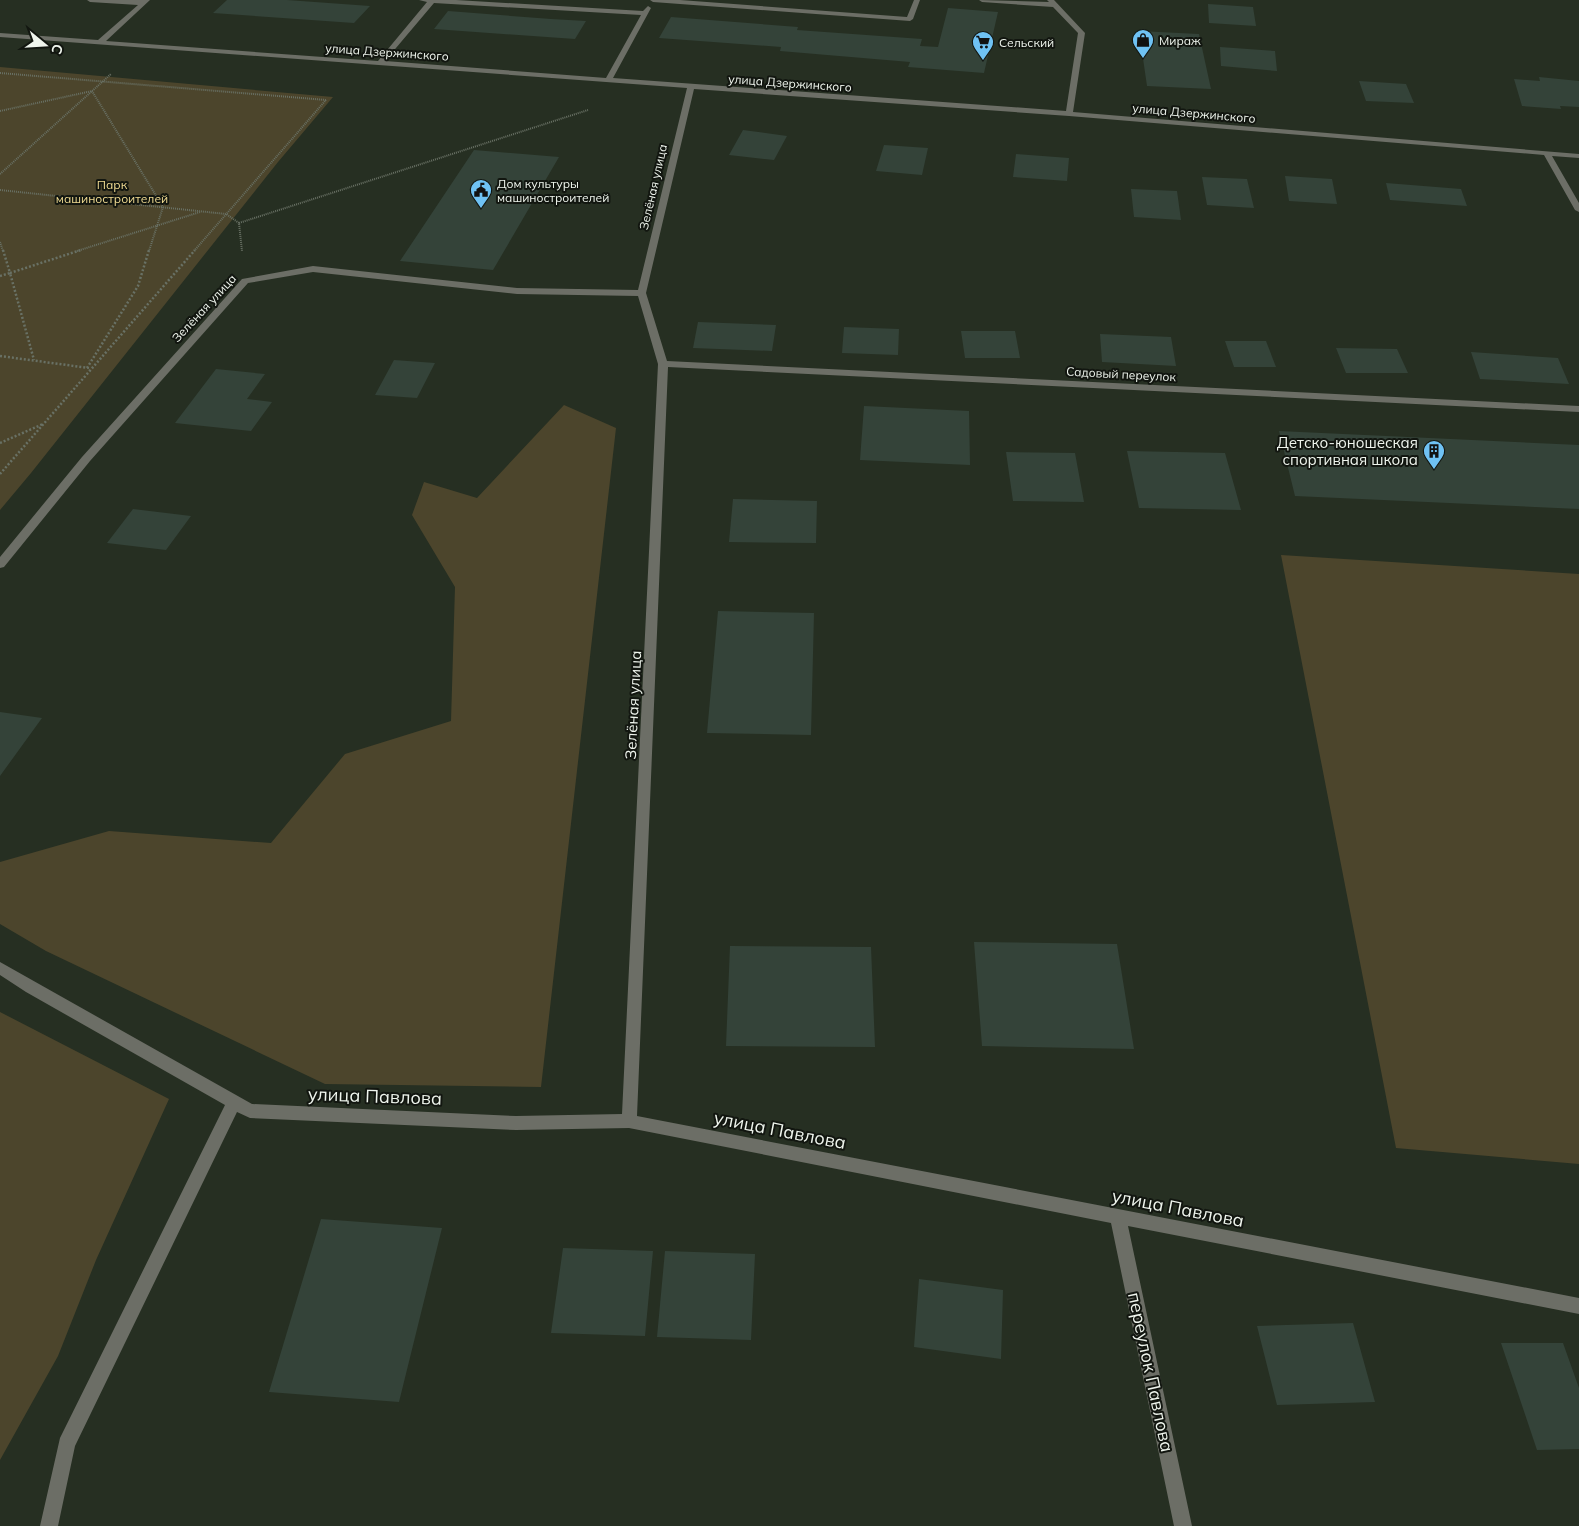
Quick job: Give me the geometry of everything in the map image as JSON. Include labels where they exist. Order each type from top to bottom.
[{"type":"street","points":[[90,0],[145,2]]},
{"type":"street","points":[[422,0],[529,3],[645,13]]},
{"type":"street","points":[[608,80],[653,0],[910,18],[917,0]]},
{"type":"street","points":[[982,0],[1053,3],[1082,33],[1069,114]]},
{"type":"street","points":[[380,63],[432,1]]},
{"type":"street","points":[[100,42],[145,2]]},
{"type":"street","name":"улица Дзержинского","points":[[0,35],[1069,114],[1579,156]]},
{"type":"street","name":"Зелёная улица","points":[[629,1121],[663,364],[642,293],[691,87]]},
{"type":"street","points":[[1547,154],[1579,210]]},
{"type":"street","name":"Зелёная улица","points":[[0,564],[86,459],[245,281],[313,269],[518,291],[642,293]]},
{"type":"street","name":"Садовый переулок","points":[[663,364],[1579,409]]},
{"type":"street","name":"улица Павлова","points":[[0,968],[31,988],[250,1111],[516,1122],[629,1121],[1579,1306]]},
{"type":"street","points":[[49,1526],[66,1444],[234,1103]]},
{"type":"street","name":"переулок Павлова","points":[[1118,1217],[1184,1526]]},
{"type":"path","points":[[0,174],[103,82],[141,45]]},
{"type":"path","points":[[0,73],[326,100],[0,474]]},
{"type":"path","points":[[239,223],[616,101],[627,82]]},
{"type":"path","points":[[0,111],[92,92]]},
{"type":"path","points":[[87,368],[138,286],[163,207],[92,92]]},
{"type":"path","points":[[0,190],[226,214],[239,223],[245,281]]},
{"type":"path","points":[[0,276],[203,211]]},
{"type":"path","points":[[0,242],[34,360]]},
{"type":"path","points":[[0,356],[92,369]]},
{"type":"path","points":[[0,443],[44,423]]},
{"type":"green space","name":"Парк машиностроителей","points":[[0,67],[333,97],[278,162],[0,510]]},
{"type":"green space","points":[[564,405],[616,428],[541,1087],[325,1084],[46,951],[0,924],[0,862],[109,831],[271,843],[345,754],[451,721],[455,587],[412,515],[424,482],[477,498]]},
{"type":"green space","points":[[1281,555],[1579,574],[1579,1164],[1396,1148]]},
{"type":"green space","points":[[0,1012],[169,1099],[96,1260],[58,1356],[0,1460]]},
{"type":"building","points":[[227,0],[287,0],[370,6],[354,23],[213,13]]},
{"type":"building","points":[[1208,4],[1253,7],[1256,26],[1209,23]]},
{"type":"building","points":[[948,8],[998,12],[984,73],[908,67],[910,62],[780,51],[781,47],[659,38],[671,17],[798,27],[797,30],[922,39],[920,46],[938,47]]},
{"type":"building","points":[[448,11],[586,21],[575,39],[434,29]]},
{"type":"building","points":[[1139,31],[1199,34],[1211,89],[1147,86]]},
{"type":"building","points":[[1220,47],[1275,51],[1277,71],[1221,66]]},
{"type":"building","points":[[1539,77],[1579,81],[1579,107],[1560,106],[1561,109],[1522,106],[1514,79],[1540,81]]},
{"type":"building","points":[[1359,81],[1406,84],[1414,103],[1366,101]]},
{"type":"building","points":[[743,130],[787,136],[774,160],[729,155]]},
{"type":"building","points":[[884,145],[928,148],[922,175],[876,171]]},
{"type":"building","name":"Дом культуры машиностроителей","points":[[474,150],[559,157],[493,270],[400,261]]},
{"type":"building","points":[[1016,154],[1069,158],[1067,181],[1013,177]]},
{"type":"building","points":[[1285,176],[1332,179],[1337,204],[1289,201]]},
{"type":"building","points":[[1202,177],[1247,179],[1254,208],[1207,205]]},
{"type":"building","points":[[1386,183],[1461,189],[1467,206],[1390,200]]},
{"type":"building","points":[[1131,189],[1177,191],[1181,220],[1134,217]]},
{"type":"building","points":[[698,322],[776,325],[772,351],[693,348]]},
{"type":"building","points":[[844,327],[899,329],[898,355],[842,353]]},
{"type":"building","points":[[961,331],[1015,331],[1020,358],[965,358]]},
{"type":"building","points":[[1100,334],[1171,337],[1176,366],[1102,362]]},
{"type":"building","points":[[1225,341],[1266,341],[1276,367],[1234,367]]},
{"type":"building","points":[[1336,348],[1397,349],[1408,373],[1346,373]]},
{"type":"building","points":[[1471,352],[1558,358],[1569,384],[1480,379]]},
{"type":"building","points":[[394,360],[435,363],[417,398],[375,395]]},
{"type":"building","points":[[216,369],[265,374],[247,399],[272,402],[251,431],[175,423]]},
{"type":"building","points":[[864,406],[969,411],[970,465],[860,460]]},
{"type":"building","name":"Детско-юношеская спортивная школа","points":[[1279,431],[1579,445],[1579,509],[1295,496]]},
{"type":"building","points":[[1127,451],[1225,453],[1241,510],[1139,508]]},
{"type":"building","points":[[1006,452],[1075,453],[1084,502],[1013,501]]},
{"type":"building","points":[[733,499],[817,501],[816,543],[729,542]]},
{"type":"building","points":[[133,509],[191,516],[166,550],[107,543]]},
{"type":"building","points":[[718,611],[814,613],[811,735],[707,733]]},
{"type":"building","points":[[0,712],[42,718],[0,776]]},
{"type":"building","points":[[974,942],[1117,944],[1134,1049],[982,1046]]},
{"type":"building","points":[[730,946],[871,947],[875,1047],[726,1046]]},
{"type":"building","points":[[321,1219],[442,1228],[399,1402],[269,1392]]},
{"type":"building","points":[[563,1248],[653,1251],[645,1336],[551,1333]]},
{"type":"building","points":[[665,1251],[755,1254],[751,1340],[657,1337]]},
{"type":"building","points":[[919,1279],[1003,1290],[1001,1359],[914,1347]]},
{"type":"building","points":[[1353,1323],[1375,1402],[1277,1405],[1257,1326]]},
{"type":"building","points":[[1501,1343],[1563,1343],[1579,1388],[1579,1449],[1537,1450]]},
{"type":"place","name":"Мираж","points":[[1143,59]]},
{"type":"place","name":"Сельский","points":[[983,61]]},
{"type":"place","name":"Дом культуры машиностроителей","points":[[481,209]]},
{"type":"place","name":"Детско-юношеская спортивная школа","points":[[1434,470]]}]
